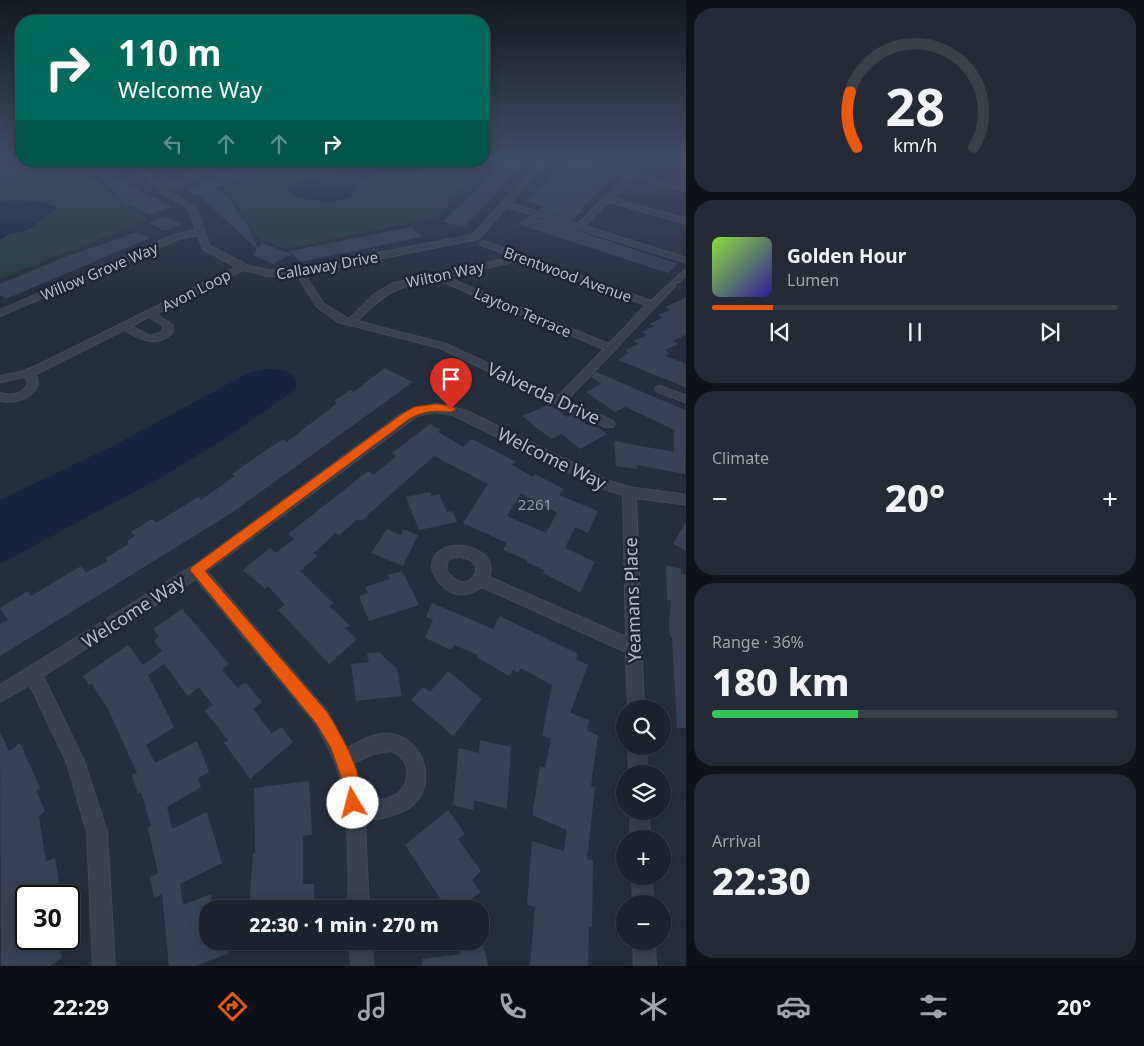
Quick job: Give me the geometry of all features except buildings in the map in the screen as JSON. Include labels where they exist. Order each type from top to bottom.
[{"type":"street","name":"Callaway Drive","points":[[184,203],[192,208],[199,232],[206,247],[266,275],[299,272],[469,239],[479,234],[506,204]]},
{"type":"street","points":[[580,227],[604,203]]},
{"type":"street","points":[[622,203],[686,222]]},
{"type":"street","points":[[506,204],[686,261]]},
{"type":"street","name":"Willow Grove Way","points":[[0,314],[170,240],[199,232]]},
{"type":"street","name":"Brentwood Avenue","points":[[484,244],[652,304]]},
{"type":"street","name":"Wilton Way","points":[[351,322],[376,297],[396,285],[523,257]]},
{"type":"street","name":"Avon Loop","points":[[0,379],[30,372],[244,266]]},
{"type":"street","points":[[559,401],[686,270]]},
{"type":"street","name":"Valverda Drive","points":[[299,272],[324,308],[341,320],[443,346],[609,424]]},
{"type":"street","name":"Layton Terrace","points":[[435,275],[610,348]]},
{"type":"street","name":"Avon Loop","points":[[124,326],[146,338],[157,338],[167,333],[168,325],[149,313]]},
{"type":"street","points":[[0,397],[12,399],[28,392],[33,384],[30,372]]},
{"type":"street","points":[[660,389],[686,400]]},
{"type":"street","name":"Welcome Way","points":[[0,694],[33,675],[196,570],[418,410],[436,407],[458,412],[586,477],[629,492],[686,500]]},
{"type":"street","name":"Yeamans Place","points":[[629,492],[636,700]]},
{"type":"street","points":[[196,570],[321,717],[337,744],[349,776],[354,814],[359,900]]},
{"type":"street","points":[[482,580],[634,648]]},
{"type":"street","points":[[33,675],[45,696],[75,761],[97,832],[104,966]]},
{"type":"street","points":[[343,759],[375,745],[395,743],[409,752],[417,770],[417,783],[412,794],[402,802],[354,814]]},
{"type":"street","points":[[361,950],[362,966]]},
{"type":"street","points":[[644,950],[645,966]]},
{"type":"green space","points":[[0,203],[125,203],[147,220],[0,279]]},
{"type":"green space","points":[[236,203],[449,203],[436,218],[285,249],[254,236]]},
{"type":"water","points":[[0,203],[47,203],[56,207],[56,210],[26,231],[9,234],[0,240]]},
{"type":"water","points":[[265,369],[282,370],[291,374],[296,383],[296,389],[229,436],[162,477],[0,564],[0,500],[115,445],[248,373]]},
{"type":"route","points":[[353,803],[349,776],[337,744],[321,717],[196,570],[405,417],[418,410],[436,407],[451,409]]}]
